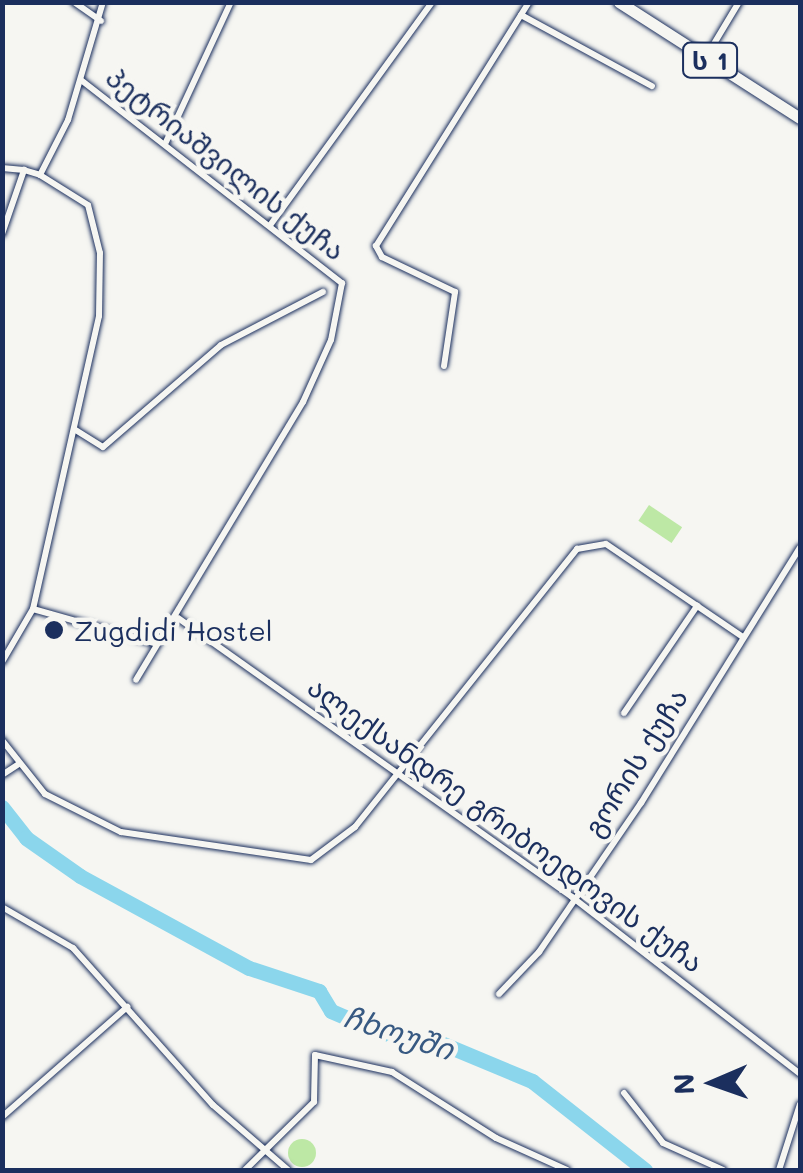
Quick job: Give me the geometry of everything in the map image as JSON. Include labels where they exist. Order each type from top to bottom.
[{"type":"highway","name":"ს 1","points":[[619,2],[800,118]]},
{"type":"street","points":[[74,2],[101,22]]},
{"type":"street","points":[[40,175],[82,80],[101,22],[103,2]]},
{"type":"street","points":[[166,142],[231,2]]},
{"type":"street","points":[[271,224],[432,2]]},
{"type":"street","points":[[444,366],[455,292],[376,254],[381,235],[529,2]]},
{"type":"street","points":[[705,58],[739,2]]},
{"type":"street","points":[[522,16],[652,86]]},
{"type":"street","name":"პეტრიაშვილის ქუჩა","points":[[82,80],[342,282],[331,340],[303,402],[178,618]]},
{"type":"street","points":[[2,168],[40,175],[88,205],[100,253],[99,316],[34,609],[2,662]]},
{"type":"street","points":[[2,234],[24,170]]},
{"type":"street","points":[[74,429],[102,447],[221,345],[323,292]]},
{"type":"street","points":[[2,740],[45,794],[121,832],[311,860],[355,827],[577,549],[606,544],[743,637]]},
{"type":"street","name":"გორის ქუჩა","points":[[499,994],[539,952],[572,898],[641,803],[800,548]]},
{"type":"street","points":[[624,713],[697,606]]},
{"type":"street","points":[[34,609],[154,643]]},
{"type":"street","points":[[136,680],[165,624],[178,618]]},
{"type":"street","name":"ალექსანდრე გრიბოედოვის ქუჩა","points":[[178,618],[318,712],[397,775],[572,898],[800,1074]]},
{"type":"street","points":[[2,776],[20,764]]},
{"type":"street","points":[[2,907],[73,948],[262,1154],[288,1170]]},
{"type":"street","points":[[2,1117],[127,1007]]},
{"type":"street","points":[[245,1170],[314,1102],[315,1055],[392,1072],[496,1138],[568,1170]]},
{"type":"street","points":[[624,1093],[663,1144],[723,1170]]},
{"type":"street","points":[[779,1170],[800,1104]]},
{"type":"green space","points":[[649,505],[682,527],[672,543],[638,521]]},
{"type":"green space","points":[[302,1139],[312,1143],[316,1153],[312,1163],[302,1167],[292,1163],[288,1153],[292,1143]]},
{"type":"waterway","name":"ჩხოუში","points":[[2,807],[26,838],[80,876],[249,968],[319,991],[331,1011],[387,1035],[436,1041],[532,1081],[645,1170]]},
{"type":"place","name":"Zugdidi Hostel","points":[[54,630]]}]
